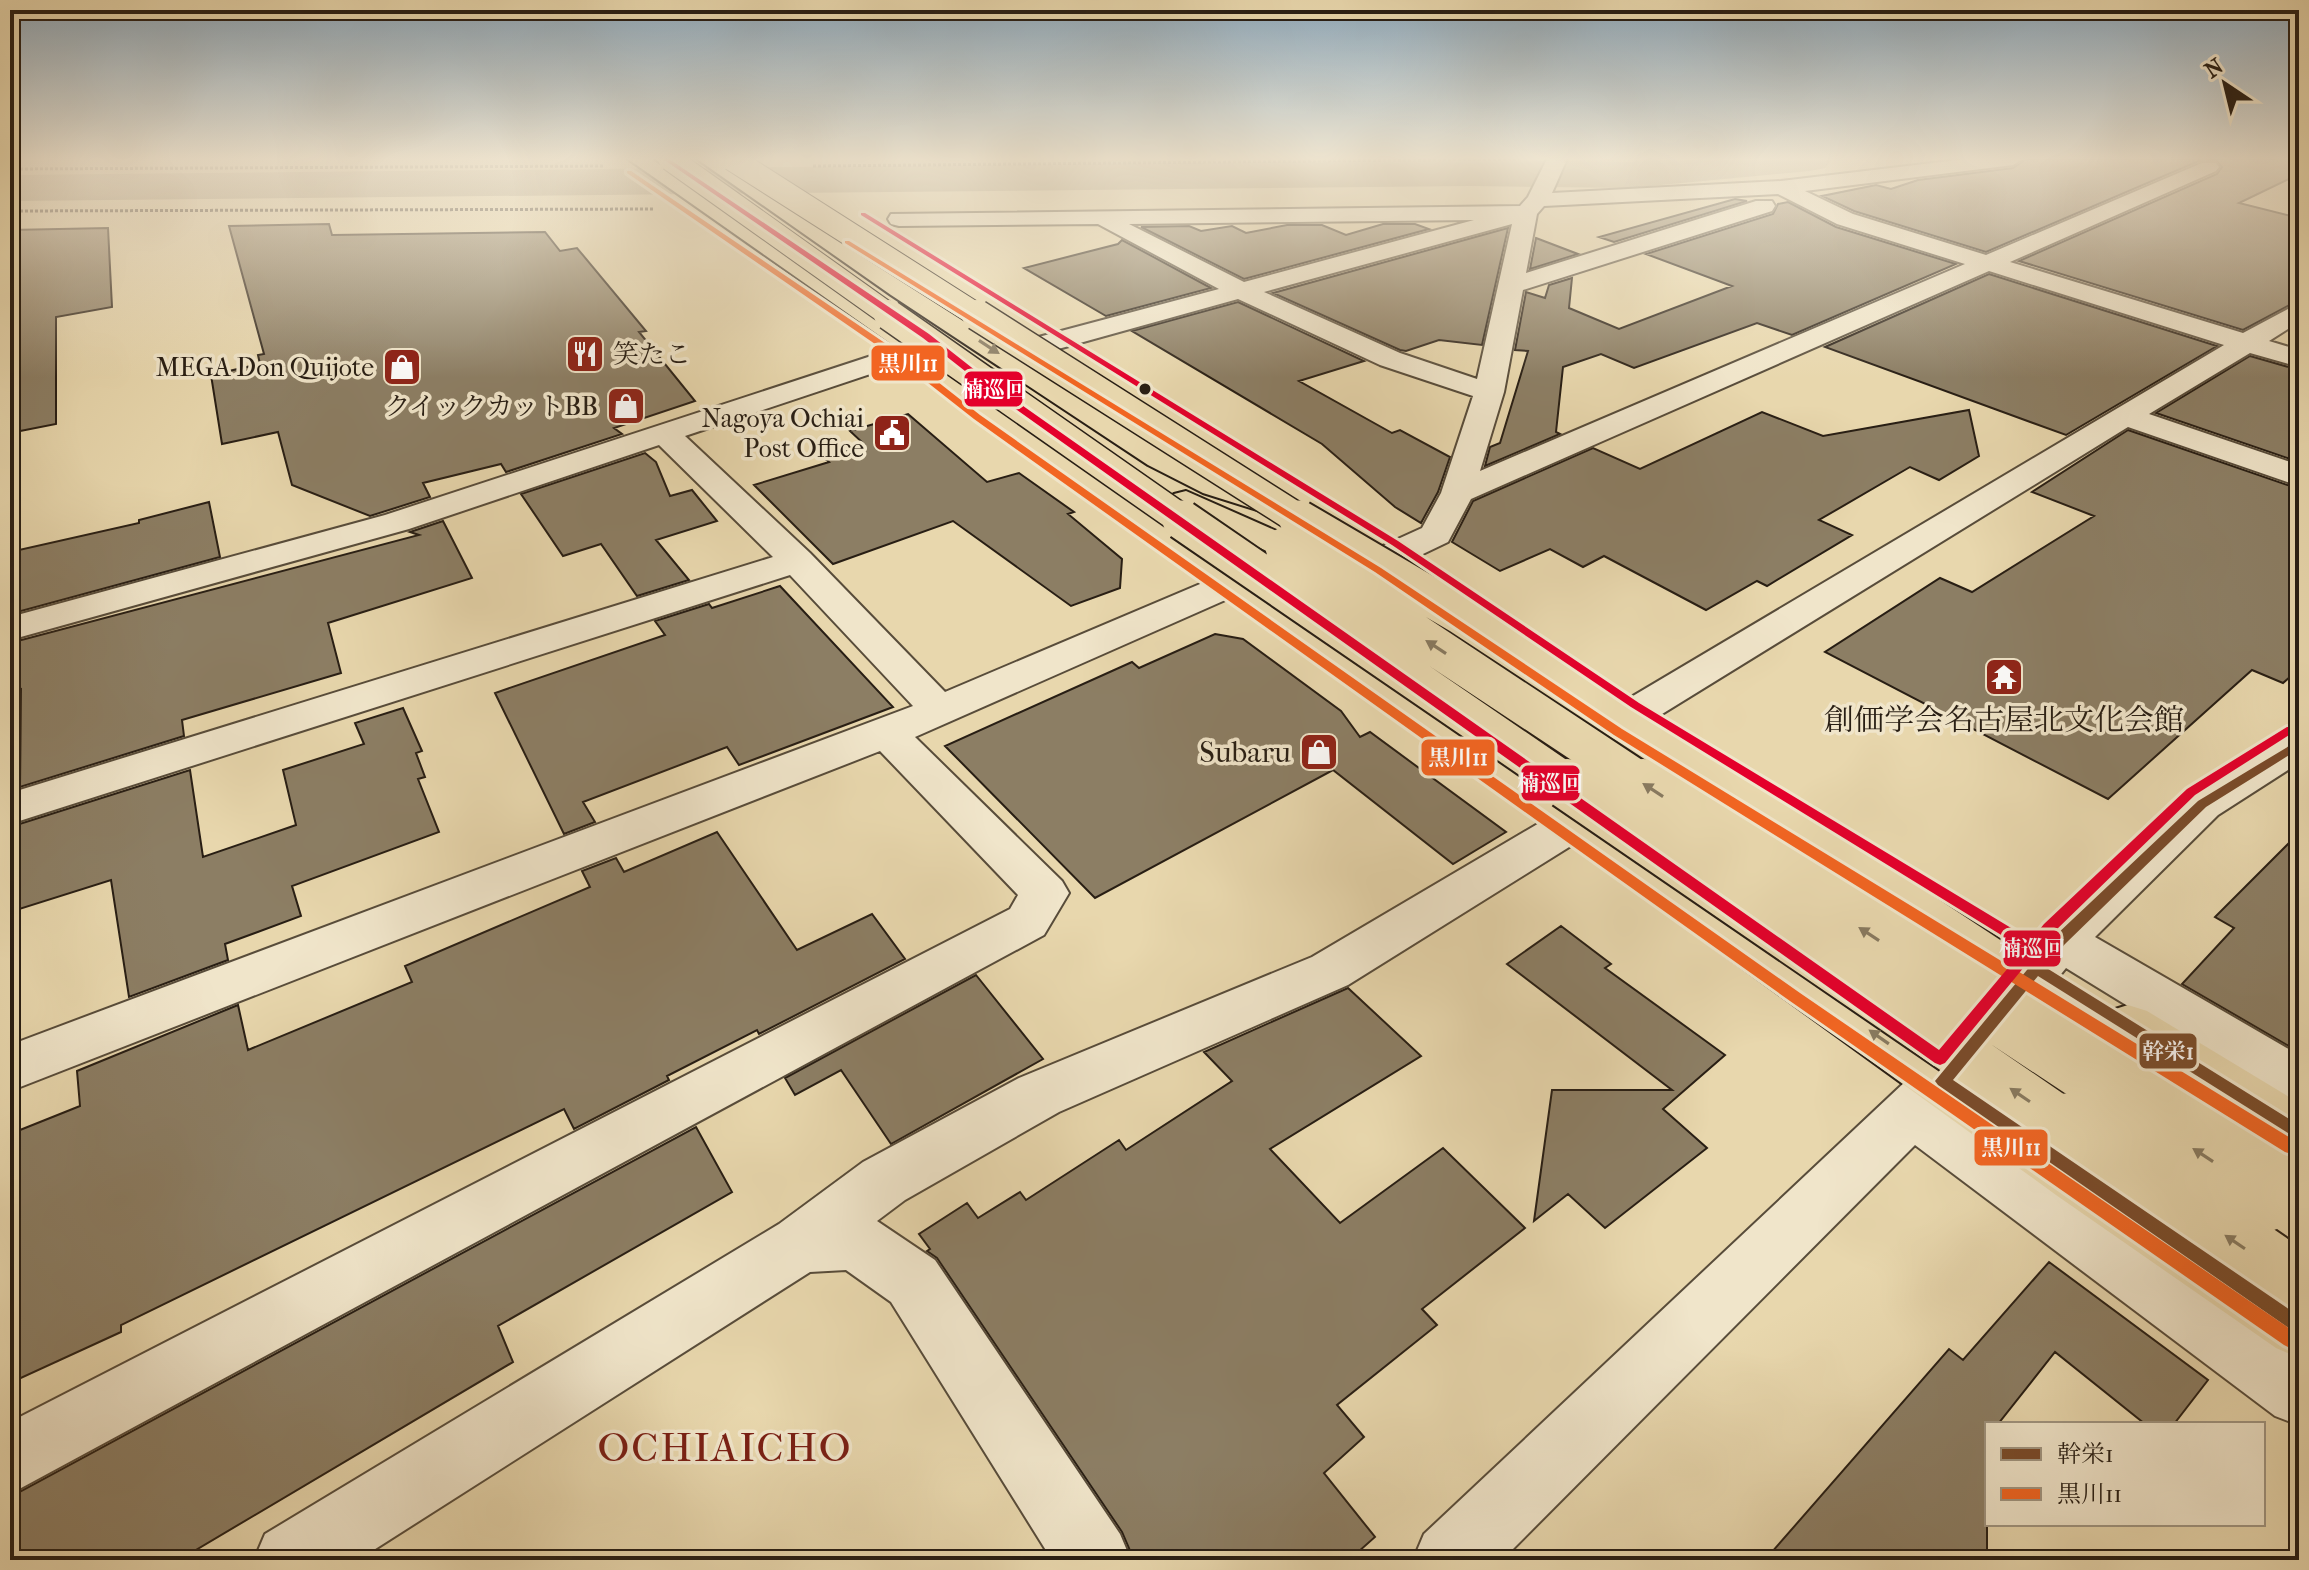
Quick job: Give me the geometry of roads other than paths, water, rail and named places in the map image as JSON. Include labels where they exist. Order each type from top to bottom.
[{"type":"highway","points":[[741,232],[917,349],[986,404],[1239,581],[1574,823],[1927,1096],[2299,1326]]},
{"type":"highway","points":[[769,232],[1016,406],[2299,1286]]},
{"type":"highway","points":[[796,232],[900,290],[1159,458],[1215,486],[1281,527],[1461,615],[2299,1167]]},
{"type":"highway","points":[[850,232],[2299,1217]]},
{"type":"highway","points":[[855,232],[1387,557],[1626,718],[2048,954],[2299,1133]]},
{"type":"highway","points":[[986,404],[1005,409],[1118,484],[1167,493],[1281,527]]},
{"type":"street","points":[[1127,232],[1242,290],[1426,375],[1489,392]]},
{"type":"street","points":[[1041,345],[1444,232]]},
{"type":"street","points":[[10,1068],[887,733],[1239,581],[1387,557],[1436,535],[1457,493],[1489,392],[1525,232]]},
{"type":"street","points":[[1511,286],[1668,232]]},
{"type":"street","points":[[1888,232],[2299,359]]},
{"type":"street","points":[[1457,493],[2054,232]]},
{"type":"street","points":[[1626,718],[2299,311]]},
{"type":"street","points":[[10,629],[397,522],[917,349]]},
{"type":"street","points":[[2124,416],[2299,476]]},
{"type":"street","points":[[664,433],[797,561],[938,709]]},
{"type":"street","points":[[10,809],[797,561]]},
{"type":"street","points":[[10,1459],[1027,922],[1045,893],[887,733]]},
{"type":"street","points":[[1450,1560],[1927,1096],[2048,954],[2202,804],[2299,744]]},
{"type":"street","points":[[291,1560],[801,1244],[884,1181],[1039,1095],[1330,971],[1574,823]]},
{"type":"street","points":[[2048,954],[2299,1083]]},
{"type":"street","points":[[1927,1096],[2299,1392]]},
{"type":"street","points":[[801,1244],[855,1241],[913,1281],[1094,1560]]},
{"type":"place","name":"笑たこ","points":[[585,354]]},
{"type":"place","name":"MEGA Don Quijote","points":[[402,367]]},
{"type":"place","name":"クイックカットBB","points":[[626,406]]},
{"type":"place","name":"Nagoya Ochiai Post Office","points":[[892,433]]},
{"type":"place","name":"創価学会名古屋北文化会館","points":[[2004,677]]},
{"type":"place","name":"Subaru","points":[[1319,752]]},
{"type":"district","name":"OCHIAICHO","points":[[725,1447]]}]
